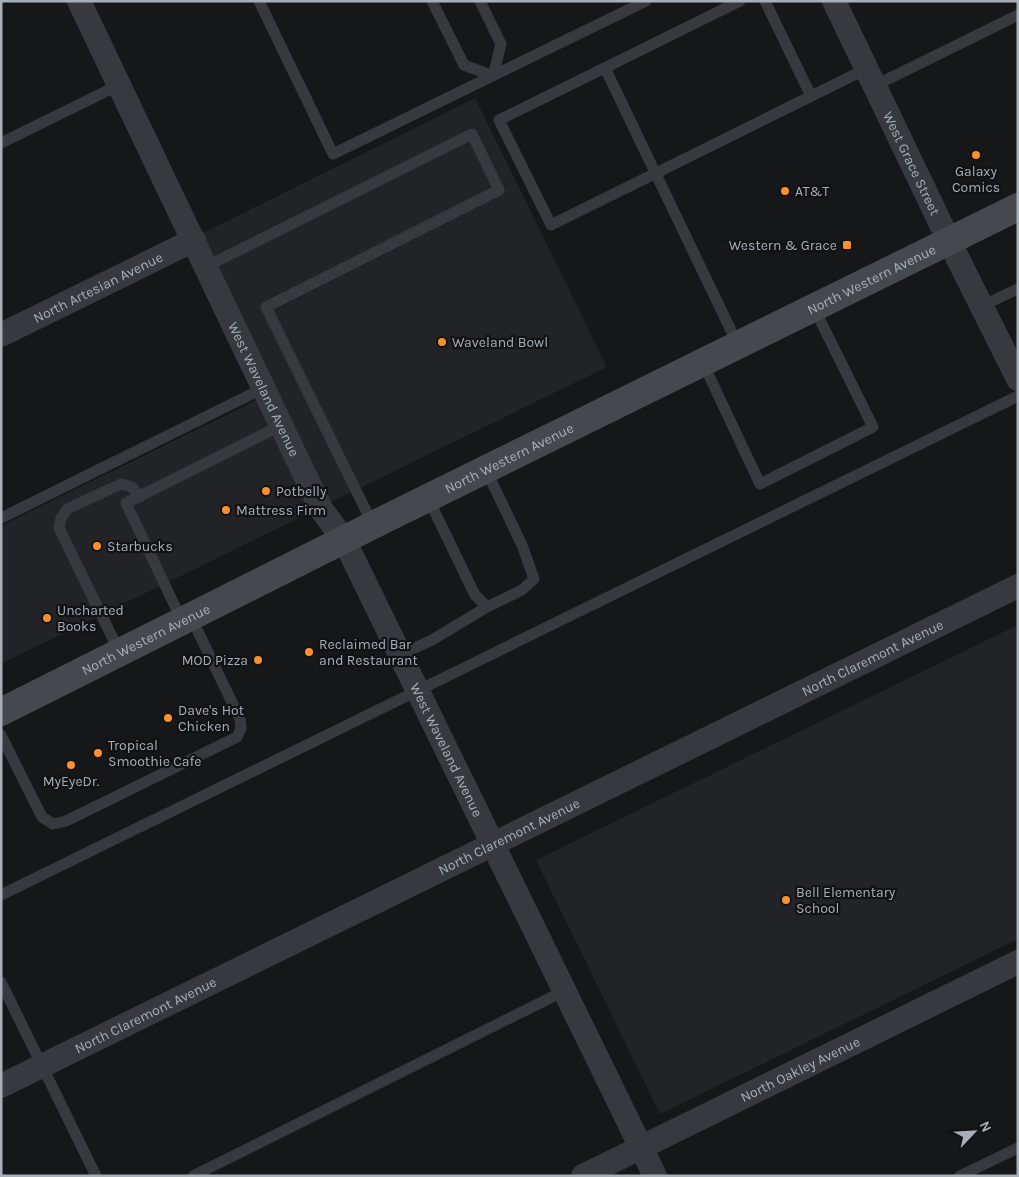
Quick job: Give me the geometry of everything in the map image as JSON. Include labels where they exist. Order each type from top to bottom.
[{"type":"main road","name":"North Western Avenue","points":[[1,712],[373,525],[1018,207]]},
{"type":"street","name":"West Waveland Avenue","points":[[79,1],[207,266],[321,509],[344,540],[655,1176]]},
{"type":"street","name":"West Grace Street","points":[[834,1],[949,241],[1018,379]]},
{"type":"street","name":"North Artesian Avenue","points":[[1,335],[194,240]]},
{"type":"street","name":"North Claremont Avenue","points":[[1,1086],[1018,586]]},
{"type":"street","name":"North Oakley Avenue","points":[[583,1176],[1018,962]]},
{"type":"lane","points":[[259,1],[332,154],[646,1]]},
{"type":"lane","points":[[432,1],[464,65],[493,76]]},
{"type":"lane","points":[[480,1],[501,44],[493,76]]},
{"type":"lane","points":[[740,1],[499,120],[550,225],[812,96],[871,78],[1018,15]]},
{"type":"lane","points":[[765,1],[812,96]]},
{"type":"lane","points":[[605,68],[738,345]]},
{"type":"lane","points":[[1,143],[119,85]]},
{"type":"lane","points":[[207,266],[472,134],[499,190],[266,307],[373,525]]},
{"type":"lane","points":[[981,306],[1018,289]]},
{"type":"lane","points":[[703,363],[760,484],[873,427],[814,308]]},
{"type":"lane","points":[[1,518],[264,388]]},
{"type":"lane","points":[[1,894],[1018,396]]},
{"type":"lane","points":[[1,734],[42,817],[53,824],[66,822],[237,737],[241,729],[240,719],[126,503],[282,425]]},
{"type":"lane","points":[[400,655],[432,640],[487,607],[522,590],[534,579],[522,545],[486,470]]},
{"type":"lane","points":[[120,653],[59,528],[61,518],[67,509],[121,484],[132,487],[140,497]]},
{"type":"lane","points":[[428,498],[475,595],[487,607]]},
{"type":"lane","points":[[1,982],[96,1176]]},
{"type":"lane","points":[[193,1176],[564,991]]},
{"type":"lane","points":[[960,1176],[1018,1148]]},
{"type":"shaded area","points":[[475,98],[607,367],[1,664],[1,526],[263,397],[189,240]]},
{"type":"shaded area","name":"Bell Elementary School","points":[[1018,625],[1018,939],[660,1114],[536,860]]},
{"type":"place","name":"Galaxy Comics","points":[[976,155]]},
{"type":"place","name":"AT&T","points":[[785,191]]},
{"type":"place","name":"Western & Grace","points":[[847,245]]},
{"type":"place","name":"Waveland Bowl","points":[[442,342]]},
{"type":"place","name":"Potbelly","points":[[266,491]]},
{"type":"place","name":"Mattress Firm","points":[[226,510]]},
{"type":"place","name":"Starbucks","points":[[97,546]]},
{"type":"place","name":"Uncharted Books","points":[[47,618]]},
{"type":"place","name":"Reclaimed Bar and Restaurant","points":[[309,652]]},
{"type":"place","name":"MOD Pizza","points":[[258,660]]},
{"type":"place","name":"Dave's Hot Chicken","points":[[168,718]]},
{"type":"place","name":"Tropical Smoothie Cafe","points":[[98,753]]},
{"type":"place","name":"MyEyeDr.","points":[[71,765]]},
{"type":"place","name":"Bell Elementary School","points":[[786,900]]}]
